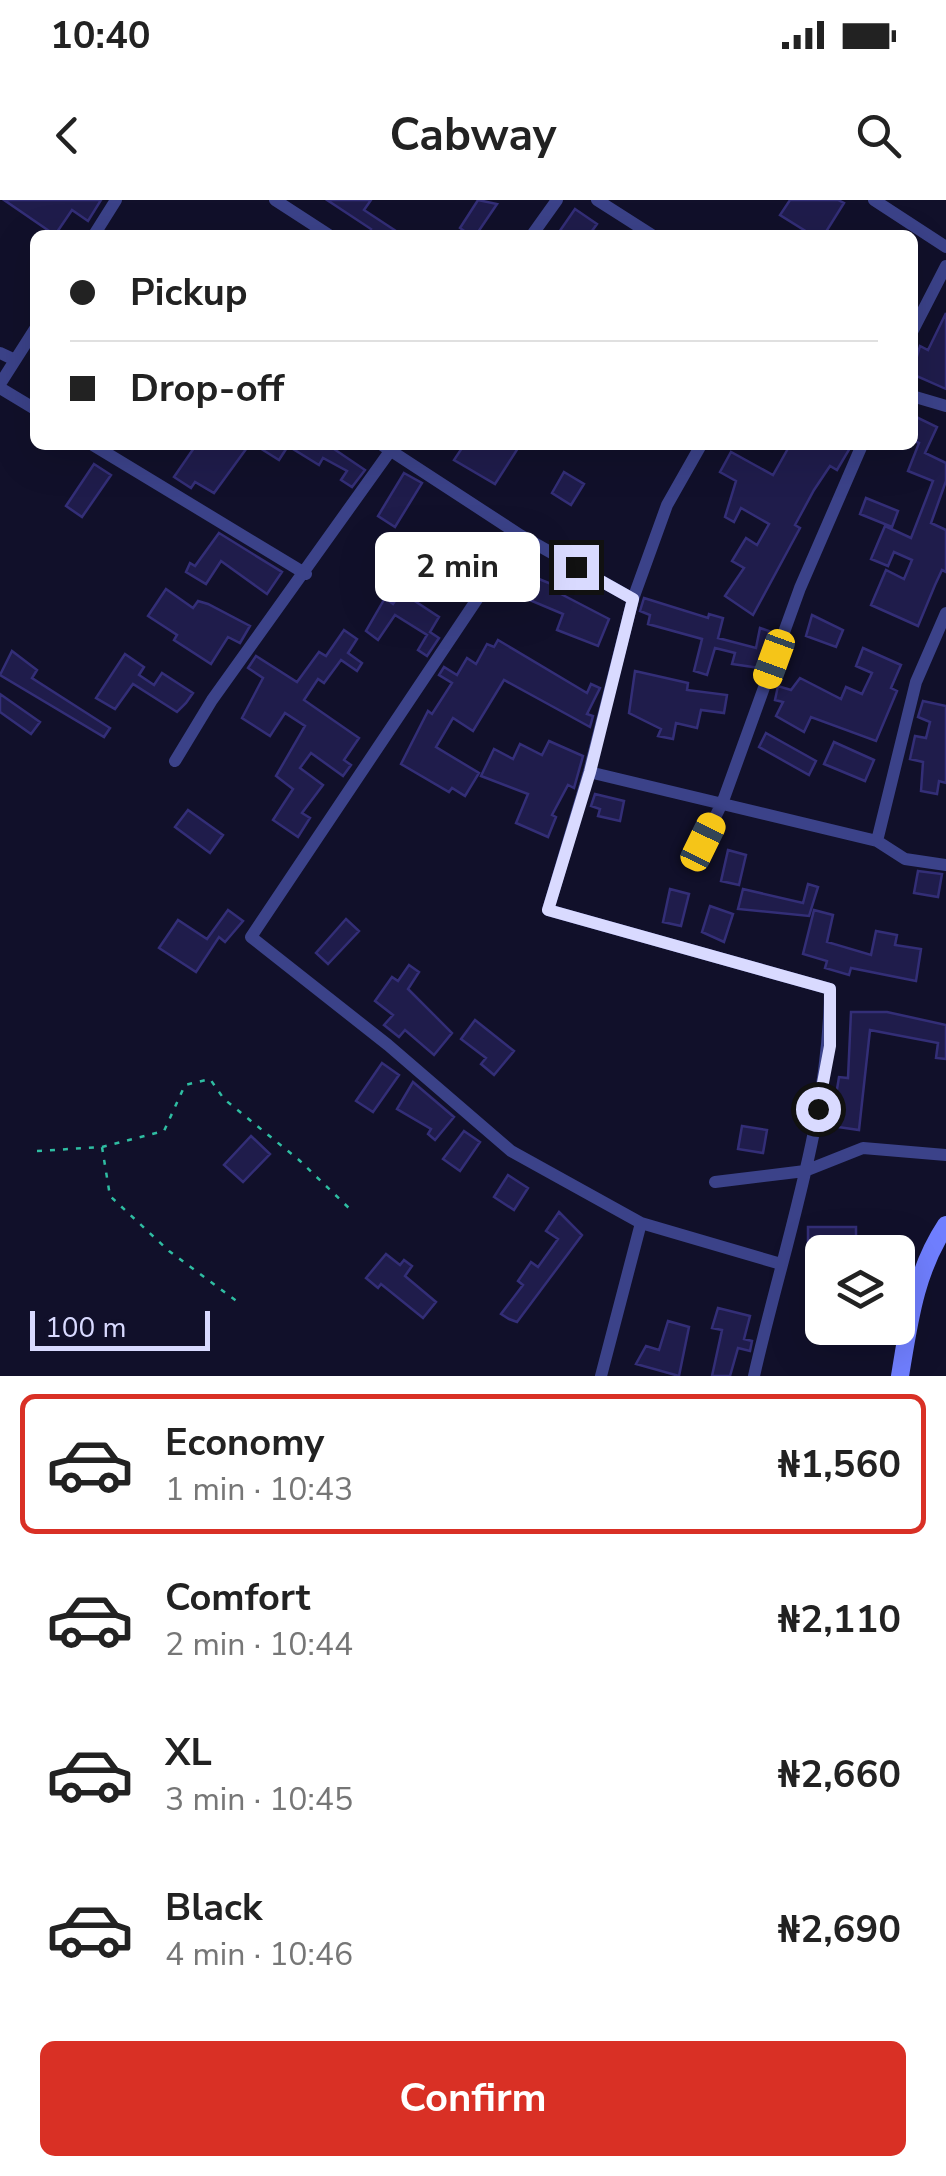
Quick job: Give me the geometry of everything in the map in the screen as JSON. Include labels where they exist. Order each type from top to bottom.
[{"type":"street","points":[[97,230],[116,200]]},
{"type":"street","points":[[274,200],[320,230]]},
{"type":"street","points":[[535,230],[556,200]]},
{"type":"street","points":[[597,200],[644,230]]},
{"type":"street","points":[[874,200],[946,247]]},
{"type":"street","points":[[918,320],[946,266]]},
{"type":"street","points":[[30,337],[0,386],[30,406]]},
{"type":"street","points":[[0,353],[16,360]]},
{"type":"street","points":[[918,398],[946,406]]},
{"type":"street","points":[[101,450],[306,574]]},
{"type":"street","points":[[175,760],[212,700],[306,574],[387,450]]},
{"type":"street","points":[[393,450],[520,535],[633,599]]},
{"type":"street","points":[[694,450],[667,504],[633,599],[590,772],[548,910],[830,989],[830,1046],[806,1171],[754,1376]]},
{"type":"street","points":[[703,842],[723,801],[800,588],[860,450]]},
{"type":"street","points":[[520,535],[251,937],[388,1045],[511,1150],[642,1223],[781,1264]]},
{"type":"street","points":[[877,840],[916,682],[946,614]]},
{"type":"street","points":[[590,772],[877,840],[905,858],[946,865]]},
{"type":"street","points":[[714,1182],[806,1171],[863,1148],[946,1155]]},
{"type":"street","points":[[601,1376],[642,1223]]},
{"type":"street","points":[[900,1376],[913,1296],[924,1264],[946,1225]]},
{"type":"path","points":[[38,1151],[102,1147],[164,1131],[185,1085],[210,1079],[224,1099],[299,1160],[352,1211]]},
{"type":"path","points":[[102,1147],[110,1196],[169,1252],[238,1302]]},
{"type":"building","points":[[4,200],[101,200],[88,221],[72,210],[58,230],[48,230]]},
{"type":"building","points":[[327,200],[371,200],[364,210],[394,230],[371,229]]},
{"type":"building","points":[[478,200],[497,204],[479,230],[460,228]]},
{"type":"building","points":[[790,200],[844,203],[827,230],[804,230],[780,215]]},
{"type":"building","points":[[575,209],[597,224],[593,230],[560,230]]},
{"type":"building","points":[[946,313],[946,389],[918,377],[920,346],[928,350]]},
{"type":"building","points":[[918,418],[937,427],[925,453],[946,463],[946,481],[931,523],[946,530],[946,572],[942,570],[918,626],[871,605],[886,570],[904,579],[912,560],[894,552],[888,566],[871,559],[885,526],[911,538],[933,481],[908,471],[919,443]]},
{"type":"building","points":[[193,450],[245,450],[214,493],[195,482],[191,488],[174,477]]},
{"type":"building","points":[[263,450],[285,450],[279,460]]},
{"type":"building","points":[[295,450],[335,450],[365,470],[352,487],[341,480],[347,471],[323,458],[319,465]]},
{"type":"building","points":[[461,450],[517,450],[495,484],[454,460]]},
{"type":"building","points":[[787,450],[849,450],[837,470],[830,466],[814,490],[795,525],[800,528],[753,615],[725,596],[744,568],[732,561],[746,538],[757,545],[769,524],[741,508],[734,522],[725,517],[736,481],[720,472],[731,452],[773,475]]},
{"type":"building","points":[[94,464],[111,475],[82,517],[66,506]]},
{"type":"building","points":[[564,472],[584,484],[571,505],[552,493]]},
{"type":"building","points":[[404,473],[422,483],[395,527],[378,516]]},
{"type":"building","points":[[866,498],[898,511],[892,527],[860,514]]},
{"type":"building","points":[[219,533],[282,572],[267,594],[221,561],[206,584],[186,572]]},
{"type":"building","points":[[517,570],[561,588],[559,593],[609,619],[598,646],[557,630],[563,614],[508,591]]},
{"type":"building","points":[[166,589],[193,608],[198,601],[208,604],[250,626],[240,643],[228,637],[211,664],[174,640],[177,635],[148,616]]},
{"type":"building","points":[[401,592],[439,617],[430,632],[439,638],[427,656],[418,650],[427,635],[395,615],[378,640],[366,631],[385,598],[393,604]]},
{"type":"building","points":[[644,598],[708,618],[709,614],[723,618],[718,638],[756,648],[760,628],[769,631],[760,668],[732,664],[735,653],[715,648],[707,675],[694,671],[702,639],[648,624],[650,615],[640,611]]},
{"type":"building","points":[[812,615],[843,630],[836,647],[806,636]]},
{"type":"building","points":[[344,630],[357,639],[348,653],[362,663],[357,671],[341,660],[324,683],[318,679],[304,700],[359,738],[344,760],[351,765],[343,776],[311,753],[300,768],[323,785],[302,813],[310,818],[298,837],[273,820],[293,789],[276,776],[305,726],[285,713],[270,736],[242,718],[263,678],[248,668],[256,656],[297,682],[319,652],[326,656]]},
{"type":"building","points":[[498,640],[587,693],[591,684],[600,688],[587,714],[593,716],[590,727],[504,680],[473,731],[453,718],[436,747],[479,773],[465,796],[452,788],[449,792],[401,764],[428,711],[432,714],[452,683],[439,675],[444,667],[457,675],[467,658],[476,664],[487,644],[494,647]]},
{"type":"building","points":[[863,648],[901,665],[891,688],[897,691],[876,741],[811,717],[804,732],[776,716],[783,702],[775,700],[778,686],[791,690],[800,678],[841,699],[846,687],[862,694],[872,673],[856,666]]},
{"type":"building","points":[[12,651],[37,670],[32,678],[110,728],[104,737],[0,675]]},
{"type":"building","points":[[125,654],[144,667],[139,675],[154,685],[162,673],[193,693],[177,712],[133,684],[115,709],[96,698]]},
{"type":"building","points":[[635,671],[688,683],[687,690],[727,695],[724,713],[701,710],[697,728],[676,723],[673,739],[658,736],[661,729],[629,713]]},
{"type":"building","points":[[0,694],[40,722],[31,734],[0,712]]},
{"type":"building","points":[[923,701],[946,706],[946,783],[939,781],[937,794],[921,791],[923,762],[910,759],[915,736],[926,738],[930,722],[918,717]]},
{"type":"building","points":[[766,733],[816,761],[809,775],[759,747]]},
{"type":"building","points":[[549,741],[583,756],[574,788],[568,785],[552,815],[556,817],[548,837],[516,823],[528,794],[481,776],[494,749],[513,759],[520,744],[542,755]]},
{"type":"building","points":[[834,742],[874,760],[865,781],[824,764]]},
{"type":"building","points":[[595,794],[624,801],[620,821],[598,816],[600,809],[591,806]]},
{"type":"building","points":[[188,810],[223,835],[210,853],[175,827]]},
{"type":"building","points":[[728,850],[746,855],[739,885],[721,881]]},
{"type":"building","points":[[918,871],[942,874],[938,897],[914,893]]},
{"type":"building","points":[[808,884],[818,887],[809,916],[738,909],[743,889],[803,903]]},
{"type":"building","points":[[670,889],[689,894],[681,926],[663,922]]},
{"type":"building","points":[[710,906],[733,914],[724,942],[702,932]]},
{"type":"building","points":[[228,910],[243,921],[225,942],[219,937],[196,972],[159,948],[178,920],[207,939]]},
{"type":"building","points":[[814,910],[833,915],[827,942],[871,955],[876,931],[897,935],[895,945],[921,949],[916,981],[851,968],[849,975],[825,968],[827,961],[803,954]]},
{"type":"building","points":[[346,919],[359,931],[328,964],[316,953]]},
{"type":"building","points":[[409,965],[419,972],[408,989],[452,1033],[434,1055],[405,1030],[399,1037],[384,1025],[393,1015],[375,1001],[392,977],[398,981]]},
{"type":"building","points":[[851,1012],[887,1012],[946,1025],[946,1059],[936,1058],[938,1043],[870,1030],[859,1130],[831,1126],[839,1077],[848,1078]]},
{"type":"building","points":[[475,1020],[514,1051],[494,1075],[481,1064],[486,1058],[461,1039]]},
{"type":"building","points":[[382,1063],[399,1075],[373,1112],[356,1101]]},
{"type":"building","points":[[413,1082],[454,1117],[435,1140],[428,1134],[431,1129],[397,1109]]},
{"type":"building","points":[[742,1126],[767,1130],[763,1153],[738,1149]]},
{"type":"building","points":[[464,1131],[480,1142],[460,1171],[443,1159]]},
{"type":"building","points":[[251,1136],[270,1154],[243,1182],[224,1165]]},
{"type":"building","points":[[508,1175],[528,1188],[514,1210],[494,1197]]},
{"type":"building","points":[[559,1212],[582,1235],[517,1322],[509,1319],[501,1314],[523,1285],[518,1281],[531,1262],[538,1267],[558,1239],[546,1231]]},
{"type":"building","points":[[808,1227],[856,1227],[856,1235],[808,1235]]},
{"type":"building","points":[[386,1254],[400,1265],[404,1260],[412,1266],[405,1276],[436,1302],[423,1318],[381,1284],[378,1288],[366,1278]]},
{"type":"building","points":[[718,1308],[750,1316],[744,1339],[752,1341],[750,1351],[738,1348],[730,1376],[712,1376],[722,1330],[712,1328]]},
{"type":"building","points":[[668,1321],[689,1327],[679,1376],[636,1364],[646,1346],[659,1350]]},
{"type":"route","points":[[576,567],[633,599],[590,772],[548,910],[830,989],[830,1046],[818,1109]]}]
